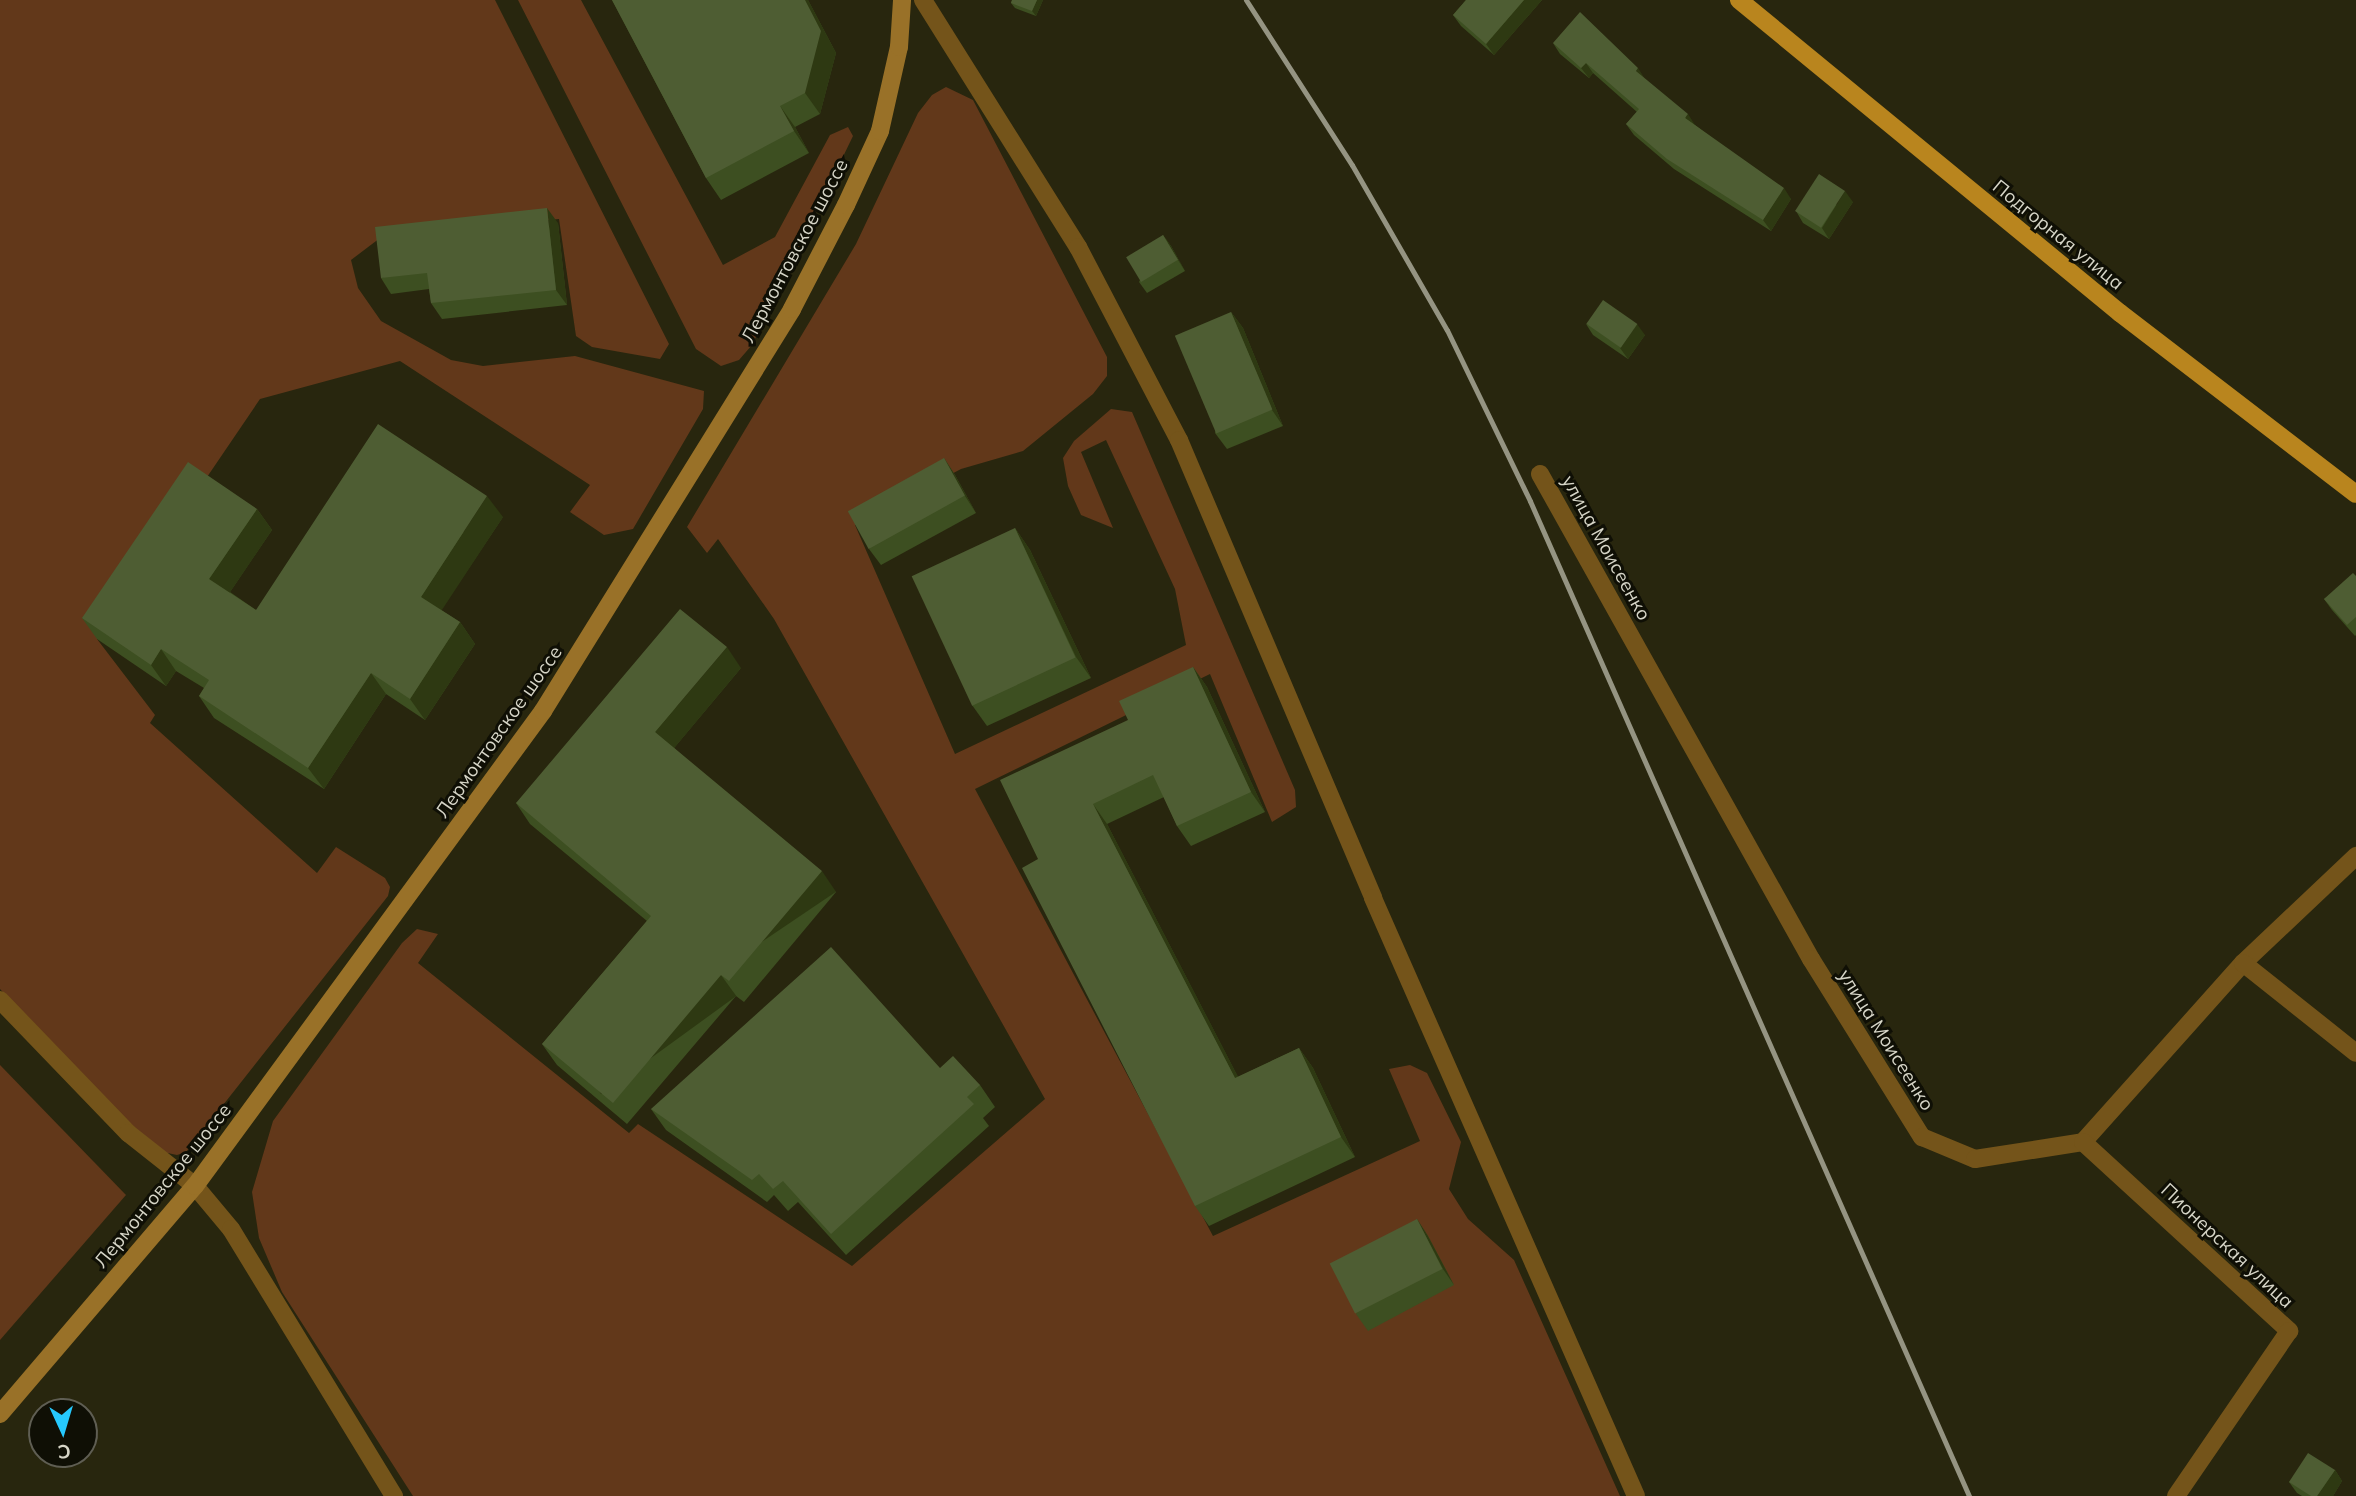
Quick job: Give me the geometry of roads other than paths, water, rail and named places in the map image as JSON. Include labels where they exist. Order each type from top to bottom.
[{"type":"main road","name":"Подгорная улица","points":[[1740,0],[2120,313],[2356,494]]},
{"type":"street","name":"Лермонтовское шоссе","points":[[0,1414],[195,1186],[542,711],[792,309],[880,131],[900,47],[902,0]]},
{"type":"street","points":[[923,0],[1077,247],[1179,440],[1373,898],[1636,1496]]},
{"type":"street","name":"улица Моисеенко","points":[[1540,474],[1811,959],[1922,1138],[1975,1159],[2083,1142]]},
{"type":"street","points":[[2083,1142],[2243,963],[2356,856]]},
{"type":"street","points":[[2243,963],[2356,1054]]},
{"type":"street","points":[[0,1000],[128,1133],[195,1186],[231,1229],[394,1496]]},
{"type":"street","name":"Пионерская улица","points":[[2083,1142],[2289,1331],[2176,1496]]},
{"type":"railway","points":[[1246,0],[1352,165],[1447,330],[1530,501],[1969,1496]]}]
